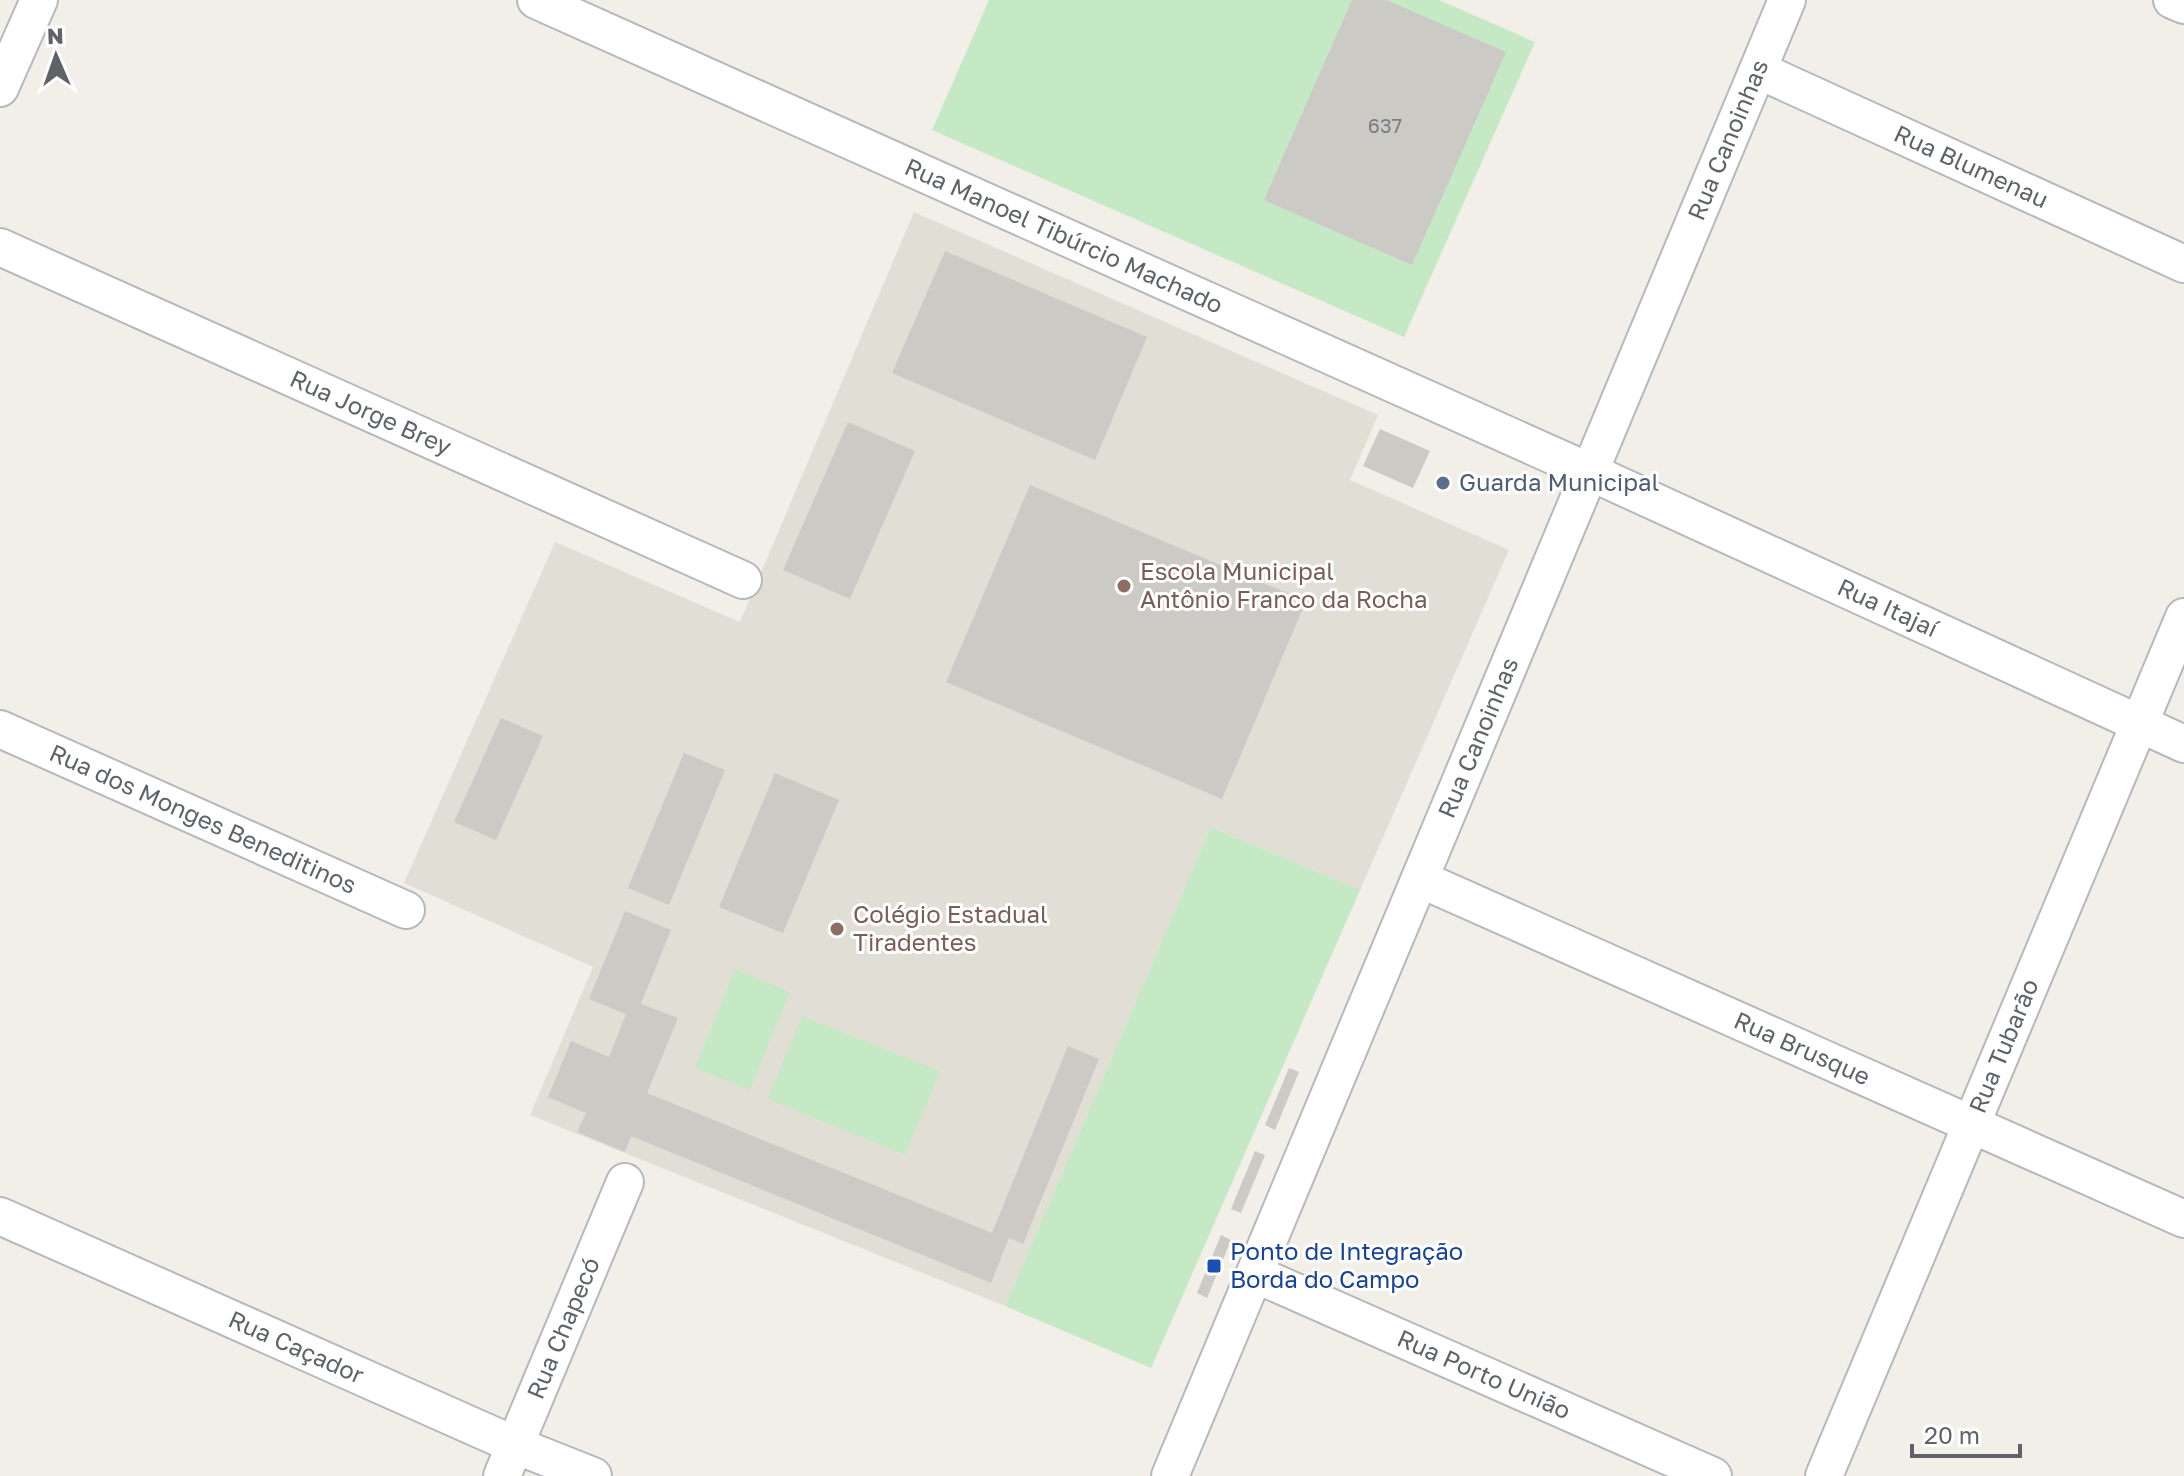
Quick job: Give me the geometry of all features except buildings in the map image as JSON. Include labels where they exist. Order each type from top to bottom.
[{"type":"street","points":[[0,88],[39,0]]},
{"type":"street","name":"Rua Manoel Tibúrcio Machado","points":[[536,0],[1590,472]]},
{"type":"street","name":"Rua Canoinhas","points":[[1170,1476],[1787,0]]},
{"type":"street","points":[[2172,0],[2184,5]]},
{"type":"street","name":"Rua Blumenau","points":[[1758,70],[2184,264]]},
{"type":"street","name":"Rua Jorge Brey","points":[[0,247],[743,580]]},
{"type":"street","name":"Rua Itajaí","points":[[1590,472],[2184,744]]},
{"type":"street","name":"Rua Tubarão","points":[[1824,1476],[2184,617]]},
{"type":"street","name":"Rua dos Monges Beneditinos","points":[[0,729],[406,910]]},
{"type":"street","name":"Rua Brusque","points":[[1420,879],[2184,1219]]},
{"type":"street","name":"Rua Chapecó","points":[[508,1461],[625,1182]]},
{"type":"street","name":"Rua Caçador","points":[[0,1216],[508,1461],[593,1476]]},
{"type":"street","name":"Rua Porto União","points":[[1255,1274],[1713,1476]]},
{"type":"shaded area","points":[[914,212],[1378,415],[1350,480],[1509,550],[1360,890],[1211,827],[1005,1306],[530,1115],[593,967],[404,883],[555,542],[740,622]]},
{"type":"green space","points":[[989,0],[1439,0],[1535,42],[1404,337],[932,130]]},
{"type":"green space","points":[[1211,827],[1360,890],[1151,1368],[1005,1306]]},
{"type":"green space","points":[[735,969],[790,992],[750,1090],[695,1068]]},
{"type":"green space","points":[[802,1016],[940,1071],[905,1155],[768,1099]]},
{"type":"place","name":"Guarda Municipal","points":[[1443,483]]},
{"type":"place","name":"Escola Municipal Antônio Franco da Rocha","points":[[1124,586]]},
{"type":"place","name":"Colégio Estadual Tiradentes","points":[[837,929]]},
{"type":"place","name":"Ponto de Integração Borda do Campo","points":[[1214,1266]]}]
